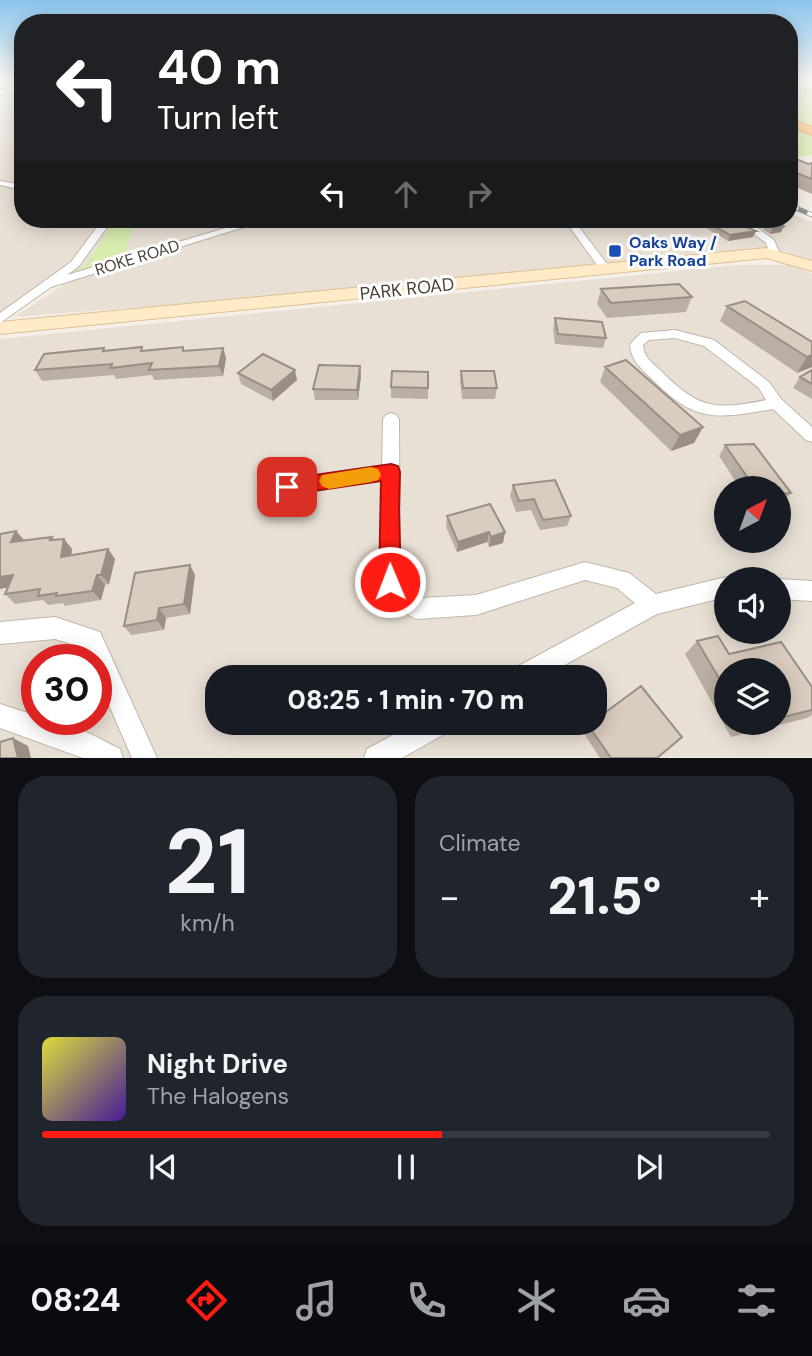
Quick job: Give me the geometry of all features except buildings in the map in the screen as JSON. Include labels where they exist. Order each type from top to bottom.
[{"type":"street","points":[[0,319],[75,264],[101,228]]},
{"type":"street","name":"ROKE ROAD","points":[[49,284],[235,228]]},
{"type":"street","points":[[575,228],[606,270]]},
{"type":"street","points":[[753,228],[770,242],[775,254]]},
{"type":"street","name":"PARK ROAD","points":[[0,328],[775,254],[812,266]]},
{"type":"street","points":[[776,402],[719,412],[701,407],[680,397],[637,355],[636,344],[645,337],[675,334],[709,343],[764,385],[776,402],[812,436]]},
{"type":"street","points":[[391,419],[388,510],[390,582],[417,609],[476,605],[585,571],[622,580],[653,605]]},
{"type":"street","points":[[544,665],[653,605],[714,590]]},
{"type":"street","points":[[791,590],[812,591]]},
{"type":"street","points":[[0,633],[55,628],[92,640],[145,758]]},
{"type":"street","points":[[0,716],[77,741],[111,758]]},
{"type":"street","points":[[376,758],[417,735]]},
{"type":"lane","points":[[261,491],[391,472]]},
{"type":"shaded area","points":[[0,114],[14,114],[14,228],[798,228],[798,217],[812,222],[812,262],[785,251],[720,251],[270,297],[14,317],[62,286],[68,277],[0,314]]},
{"type":"shaded area","points":[[737,265],[795,265],[812,274],[812,757],[0,758],[0,339]]},
{"type":"green space","points":[[798,114],[812,114],[812,127],[798,122]]},
{"type":"green space","points":[[798,127],[812,132],[812,155],[798,157]]},
{"type":"green space","points":[[110,228],[132,228],[124,259],[63,278],[89,262]]},
{"type":"railway","points":[[798,209],[812,215]]},
{"type":"slow traffic","points":[[329,481],[371,475]]},
{"type":"place","name":"Oaks Way / Park Road","points":[[615,251]]},
{"type":"route","points":[[287,487],[391,472],[388,510],[390,582]]}]
